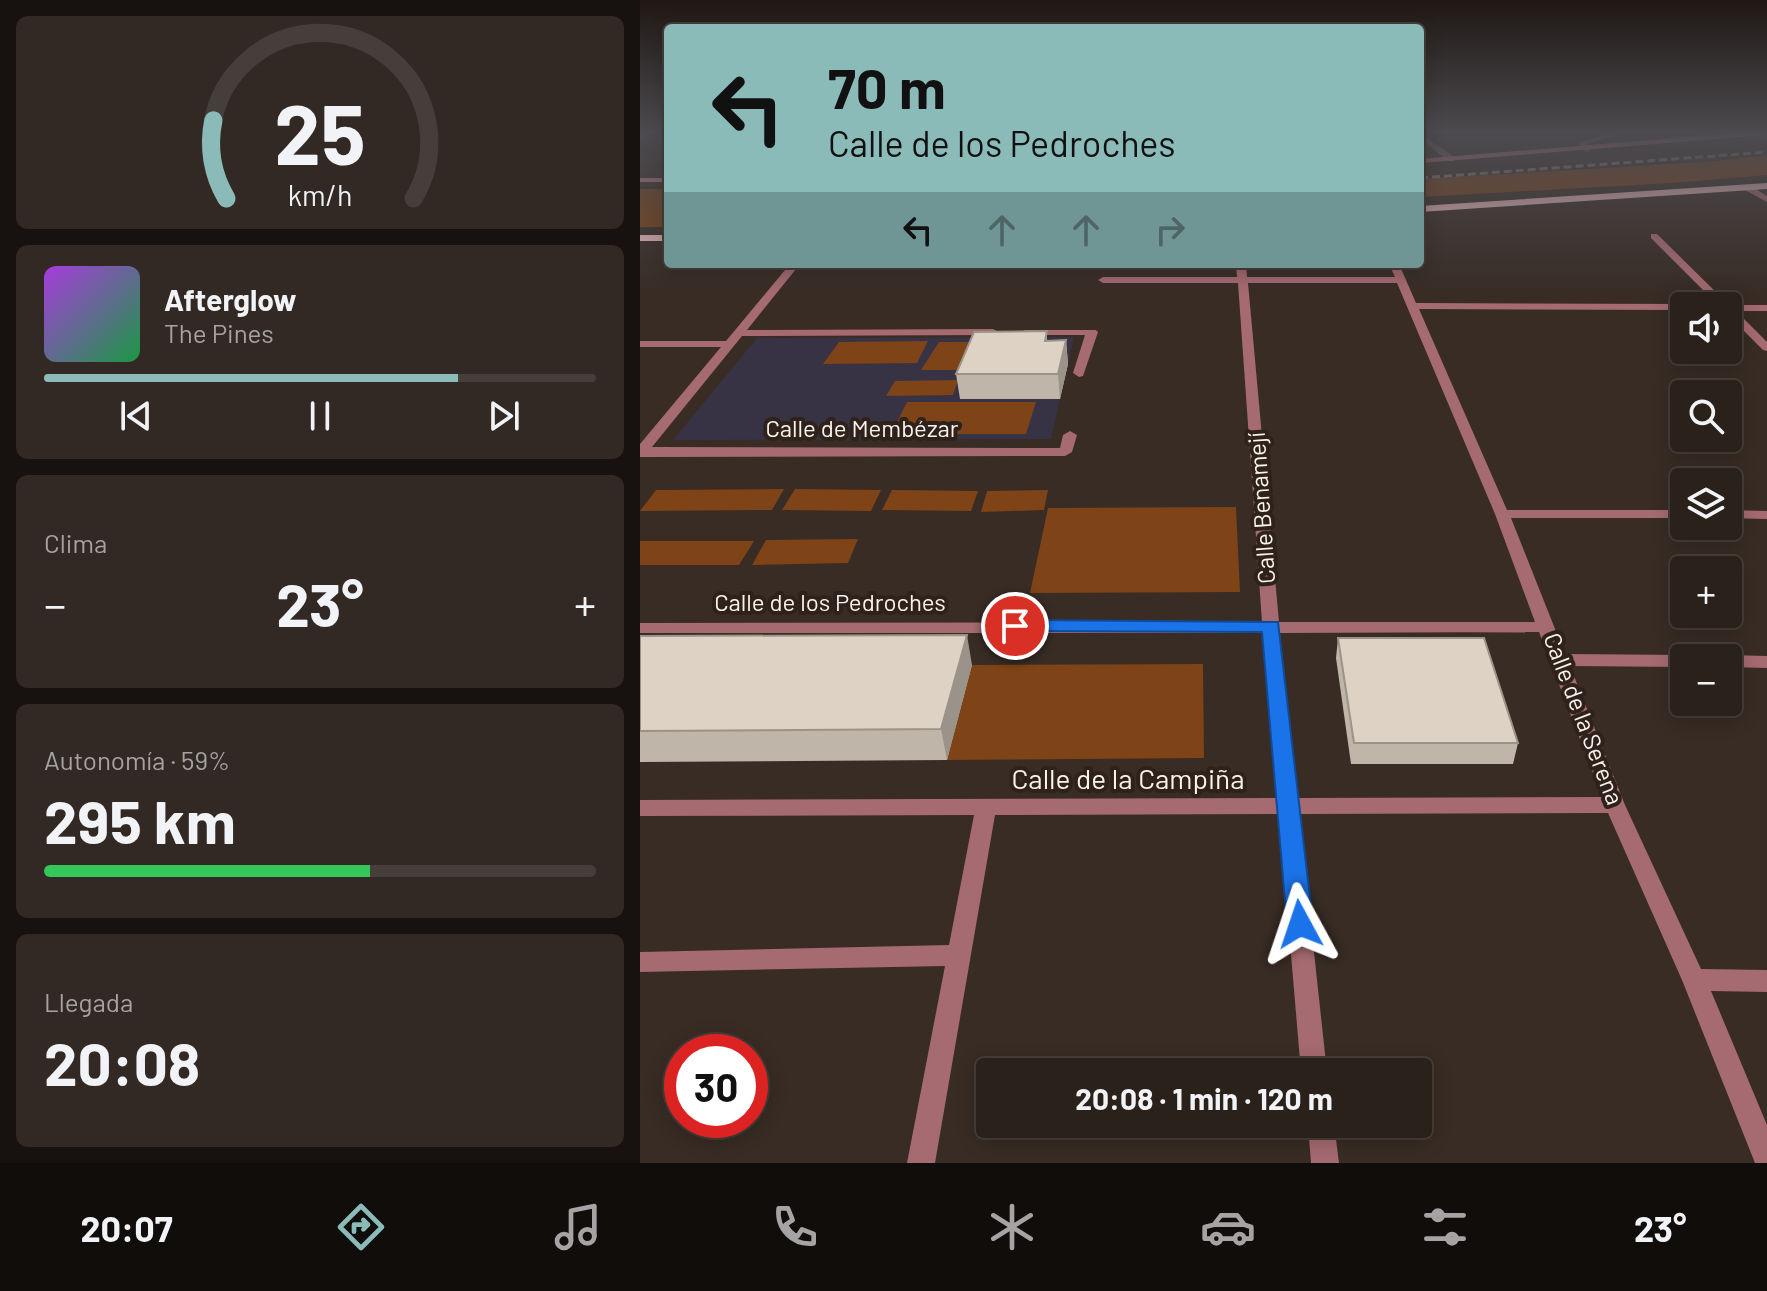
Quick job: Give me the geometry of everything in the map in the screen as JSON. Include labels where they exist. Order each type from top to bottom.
[{"type":"main road","points":[[1424,209],[1767,186]]},
{"type":"main road","points":[[640,238],[664,238]]},
{"type":"street","points":[[1748,188],[1767,199]]},
{"type":"street","points":[[1654,236],[1711,292]]},
{"type":"street","name":"Calle de Membézar","points":[[641,452],[792,268]]},
{"type":"street","name":"Calle de la Serena","points":[[1396,268],[1502,514],[1615,805],[1694,980],[1767,1158]]},
{"type":"street","points":[[1103,280],[1242,272],[1401,280]]},
{"type":"street","name":"Calle Benamejí","points":[[1242,272],[1271,626],[1313,1058]]},
{"type":"street","points":[[1412,306],[1670,307]]},
{"type":"street","points":[[1742,308],[1767,308]]},
{"type":"street","points":[[1742,323],[1767,348]]},
{"type":"street","points":[[738,333],[1092,332],[1079,373]]},
{"type":"street","points":[[640,344],[730,344]]},
{"type":"street","name":"Calle de Membézar","points":[[641,452],[1065,452],[1070,435]]},
{"type":"street","points":[[1502,514],[1670,514]]},
{"type":"street","points":[[1742,514],[1767,515]]},
{"type":"street","name":"Calle de los Pedroches","points":[[640,628],[1548,627]]},
{"type":"street","points":[[1561,660],[1670,661]]},
{"type":"street","points":[[1742,661],[1767,662]]},
{"type":"street","name":"Calle de la Campiña","points":[[640,808],[1615,805]]},
{"type":"street","points":[[921,1163],[986,807]]},
{"type":"street","points":[[640,962],[959,955]]},
{"type":"street","points":[[1694,980],[1767,981]]},
{"type":"street","points":[[1322,1138],[1325,1163]]},
{"type":"shaded area","points":[[1424,185],[1631,185],[1424,197]]},
{"type":"shaded area","points":[[640,189],[664,189],[664,227],[640,227]]},
{"type":"shaded area","points":[[1074,337],[1051,439],[673,440],[757,338]]},
{"type":"shaded area","points":[[928,341],[917,363],[823,364],[839,342]]},
{"type":"shaded area","points":[[939,342],[976,342],[963,370],[921,370]]},
{"type":"shaded area","points":[[958,380],[953,395],[886,396],[895,381]]},
{"type":"shaded area","points":[[907,402],[1036,402],[1026,434],[891,434]]},
{"type":"shaded area","points":[[784,489],[772,510],[640,511],[656,490]]},
{"type":"shaded area","points":[[795,489],[881,490],[871,511],[782,510]]},
{"type":"shaded area","points":[[892,490],[978,491],[971,511],[882,510]]},
{"type":"shaded area","points":[[1048,490],[1044,510],[981,512],[987,491]]},
{"type":"shaded area","points":[[1236,507],[1240,592],[1030,593],[1048,508]]},
{"type":"shaded area","points":[[858,539],[848,563],[752,565],[766,540]]},
{"type":"shaded area","points":[[640,541],[754,541],[739,565],[640,565]]},
{"type":"shaded area","points":[[1203,664],[1204,758],[947,760],[972,665]]},
{"type":"building","points":[[1047,331],[1045,341],[1066,340],[1058,374],[956,374],[974,332]]},
{"type":"building","points":[[967,635],[941,729],[640,731],[640,636]]},
{"type":"building","points":[[1338,638],[1484,638],[1518,743],[1354,743]]},
{"type":"route","points":[[1015,626],[1271,626],[1300,924]]}]
